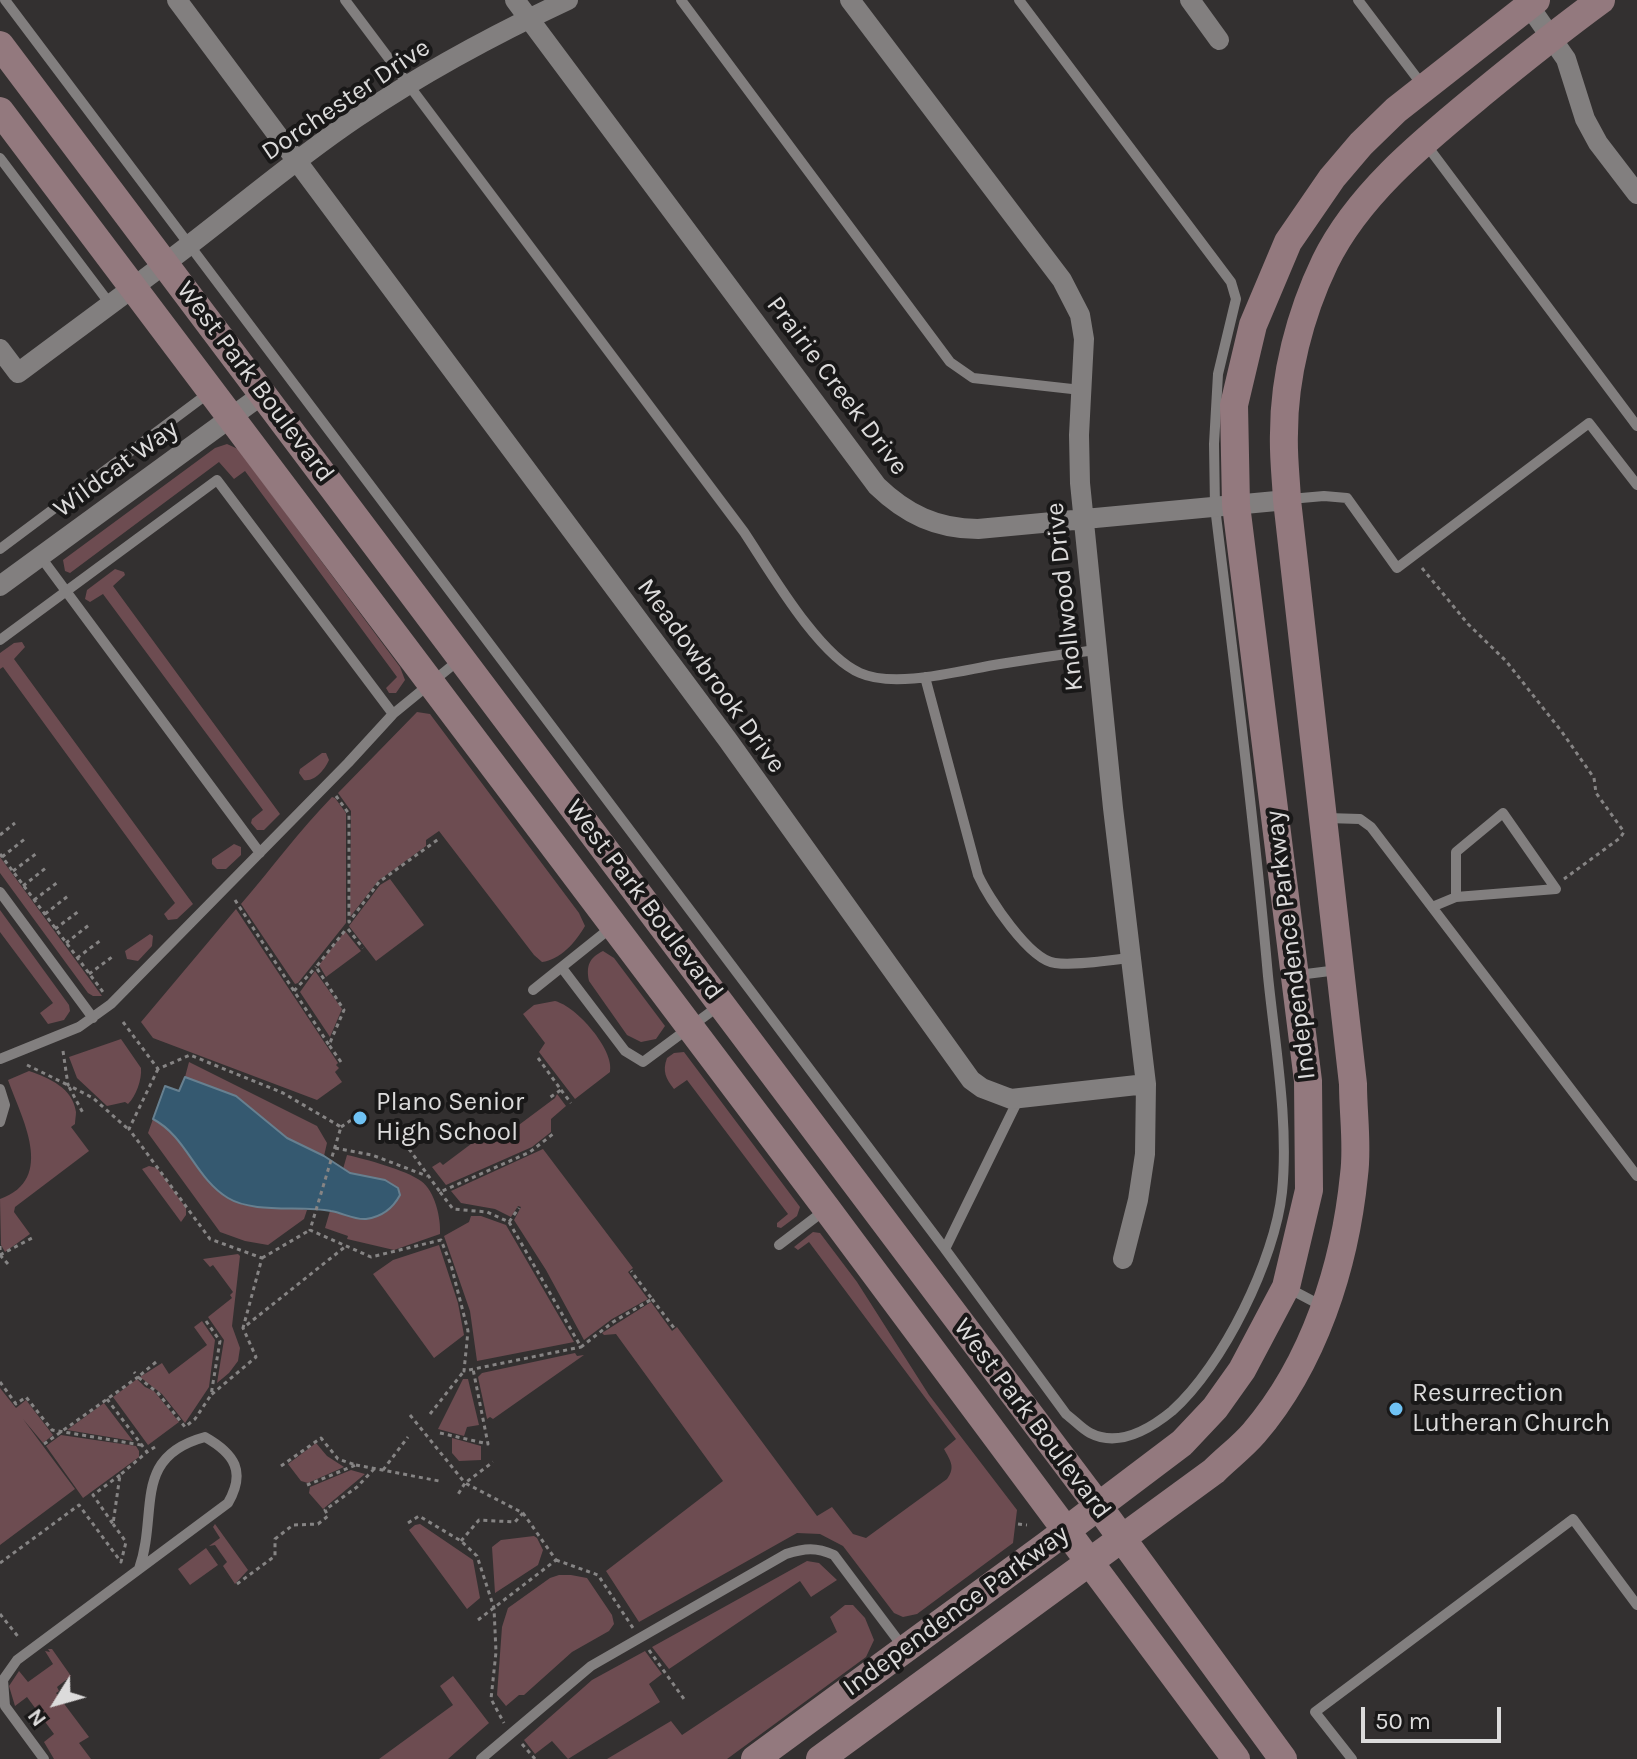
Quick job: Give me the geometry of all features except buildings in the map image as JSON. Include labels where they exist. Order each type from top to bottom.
[{"type":"main road","name":"Independence Parkway","points":[[835,1755],[928,1681],[1214,1471],[1253,1435],[1278,1401],[1325,1308],[1344,1238],[1355,1174],[1353,1084],[1287,500],[1284,432],[1288,381],[1309,301],[1326,260],[1361,208],[1390,173],[1423,141],[1601,0]]},
{"type":"main road","name":"Independence Parkway","points":[[755,1759],[1182,1443],[1215,1408],[1242,1370],[1286,1287],[1309,1190],[1308,1081],[1296,976],[1226,506],[1234,405],[1253,325],[1288,242],[1332,178],[1361,144],[1424,88],[1530,2]]},
{"type":"main road","name":"West Park Boulevard","points":[[0,45],[1123,1539],[1283,1759]]},
{"type":"main road","name":"West Park Boulevard","points":[[0,111],[1068,1530],[1236,1759]]},
{"type":"main road","points":[[904,1649],[928,1681]]},
{"type":"street","name":"Meadowbrook Drive","points":[[177,0],[727,739],[963,1071],[982,1088],[1011,1099],[1146,1084]]},
{"type":"street","name":"Prairie Creek Drive","points":[[515,0],[877,486],[911,515],[935,524],[965,529],[1287,500]]},
{"type":"street","name":"Dorchester Drive","points":[[0,349],[18,373],[296,161],[408,86],[528,18],[568,0]]},
{"type":"street","name":"Knollwood Drive","points":[[850,0],[1062,280],[1080,315],[1084,339],[1079,451],[1083,520],[1146,1084],[1145,1154],[1138,1200],[1123,1259]]},
{"type":"street","points":[[1190,0],[1219,40]]},
{"type":"street","points":[[1530,2],[1566,59],[1585,119],[1598,143],[1637,194]]},
{"type":"street","name":"Wildcat Way","points":[[0,586],[263,394]]},
{"type":"lane","points":[[5,0],[1066,1414],[1091,1434],[1115,1438],[1137,1435],[1156,1425],[1177,1406],[1210,1365],[1244,1309],[1267,1256],[1281,1195],[1284,1152],[1261,893],[1226,506],[1214,444],[1218,374],[1236,299],[1231,282],[1019,0]]},
{"type":"lane","points":[[345,0],[744,532],[817,636],[858,672],[873,678],[925,677],[1097,650]]},
{"type":"lane","points":[[681,0],[950,362],[973,378],[1081,390]]},
{"type":"lane","points":[[1358,0],[1424,88]]},
{"type":"lane","points":[[1423,141],[1637,426]]},
{"type":"lane","points":[[0,158],[110,304]]},
{"type":"lane","points":[[0,549],[212,391]]},
{"type":"lane","points":[[1287,500],[1324,496],[1347,498],[1397,568],[1589,423],[1637,485]]},
{"type":"lane","points":[[0,640],[217,480],[393,714]]},
{"type":"lane","points":[[40,556],[260,853]]},
{"type":"lane","points":[[0,1059],[93,1018],[111,1004],[393,714],[462,657]]},
{"type":"lane","points":[[925,677],[978,875],[987,895],[1030,948],[1053,963],[1131,958]]},
{"type":"lane","points":[[1432,907],[1456,897],[1556,889],[1503,813],[1456,852],[1456,897]]},
{"type":"lane","points":[[1323,818],[1360,819],[1365,822],[1637,1176]]},
{"type":"lane","points":[[0,892],[93,1018]]},
{"type":"lane","points":[[533,990],[614,925]]},
{"type":"lane","points":[[562,968],[625,1051],[643,1062],[722,1004]]},
{"type":"lane","points":[[1296,976],[1340,970]]},
{"type":"lane","points":[[0,1089],[5,1105],[0,1122]]},
{"type":"lane","points":[[945,1249],[1019,1098]]},
{"type":"lane","points":[[779,1245],[827,1209]]},
{"type":"lane","points":[[1286,1287],[1325,1308]]},
{"type":"lane","points":[[44,1759],[5,1706],[3,1680],[17,1660],[228,1503],[236,1488],[238,1474],[233,1461],[221,1446],[205,1437],[185,1442],[159,1465],[152,1484],[147,1547],[139,1569]]},
{"type":"lane","points":[[1352,1759],[1315,1712],[1573,1519],[1637,1605]]},
{"type":"lane","points":[[481,1759],[581,1673],[786,1554],[805,1548],[819,1548],[834,1555],[904,1649]]},
{"type":"path","points":[[1412,556],[1468,624],[1506,661],[1562,732],[1594,778],[1596,793],[1624,832],[1554,886]]},
{"type":"path","points":[[334,793],[349,814],[349,922]]},
{"type":"path","points":[[0,835],[15,823]]},
{"type":"path","points":[[26,838],[1,855],[105,996]]},
{"type":"path","points":[[294,991],[347,928],[379,882],[440,838]]},
{"type":"path","points":[[13,871],[37,853]]},
{"type":"path","points":[[23,886],[47,867]]},
{"type":"path","points":[[34,900],[58,882]]},
{"type":"path","points":[[45,914],[68,896]]},
{"type":"path","points":[[235,900],[341,1062]]},
{"type":"path","points":[[55,929],[79,911]]},
{"type":"path","points":[[66,943],[89,925]]},
{"type":"path","points":[[347,928],[363,948]]},
{"type":"path","points":[[77,958],[101,940]]},
{"type":"path","points":[[89,974],[112,957]]},
{"type":"path","points":[[316,967],[344,1010],[329,1045]]},
{"type":"path","points":[[123,1022],[158,1069]]},
{"type":"path","points":[[63,1051],[68,1085],[83,1113]]},
{"type":"path","points":[[129,1129],[158,1069],[190,1055],[283,1093],[341,1127]]},
{"type":"path","points":[[538,1058],[571,1103]]},
{"type":"path","points":[[27,1065],[93,1098],[129,1129],[210,1239],[262,1258]]},
{"type":"path","points":[[549,1098],[561,1090]]},
{"type":"path","points":[[134,1372],[158,1393],[185,1427],[195,1419],[211,1395],[256,1357],[243,1328],[262,1258],[310,1230],[341,1127],[366,1110]]},
{"type":"path","points":[[440,1192],[530,1152],[553,1134]]},
{"type":"path","points":[[409,1149],[453,1209],[487,1212],[509,1222],[581,1347]]},
{"type":"path","points":[[334,1150],[372,1155],[429,1177]]},
{"type":"path","points":[[509,1222],[519,1208]]},
{"type":"path","points":[[310,1230],[371,1257],[441,1240],[451,1265],[468,1331],[464,1371],[430,1414]]},
{"type":"path","points":[[0,1255],[34,1237]]},
{"type":"path","points":[[0,1246],[0,1255],[8,1264]]},
{"type":"path","points":[[243,1328],[346,1246]]},
{"type":"path","points":[[631,1271],[674,1328]]},
{"type":"path","points":[[464,1371],[581,1347],[613,1322],[652,1299]]},
{"type":"path","points":[[206,1321],[220,1341],[211,1395]]},
{"type":"path","points":[[44,1444],[156,1362]]},
{"type":"path","points":[[440,1433],[488,1444],[473,1369]]},
{"type":"path","points":[[0,1382],[16,1404],[26,1397],[52,1430],[141,1445]]},
{"type":"path","points":[[107,1399],[147,1452]]},
{"type":"path","points":[[410,1415],[465,1483],[523,1513],[556,1560],[598,1575],[684,1699]]},
{"type":"path","points":[[383,1470],[408,1437]]},
{"type":"path","points":[[281,1466],[321,1438],[338,1459],[439,1481]]},
{"type":"path","points":[[0,1563],[79,1505],[121,1562],[126,1542],[93,1495],[160,1444]]},
{"type":"path","points":[[457,1496],[465,1483],[493,1462]]},
{"type":"path","points":[[307,1485],[356,1465]]},
{"type":"path","points":[[237,1584],[275,1556],[275,1539],[293,1525],[318,1524],[328,1516],[325,1510],[357,1487],[375,1468]]},
{"type":"path","points":[[113,1524],[120,1475]]},
{"type":"path","points":[[461,1541],[479,1520],[515,1522],[523,1513]]},
{"type":"path","points":[[408,1523],[419,1516],[461,1541],[477,1556],[494,1608],[496,1652],[491,1699],[500,1718],[535,1759]]},
{"type":"path","points":[[1018,1524],[1027,1525]]},
{"type":"path","points":[[478,1620],[556,1560]]},
{"type":"path","points":[[0,1614],[21,1639],[13,1645]]},
{"type":"shaded area","points":[[227,444],[238,449],[400,667],[405,680],[396,693],[389,693],[386,688],[397,677],[245,471],[234,479],[219,462],[70,573],[65,571],[63,560],[215,448]]},
{"type":"shaded area","points":[[115,569],[125,575],[113,586],[280,814],[264,830],[257,830],[251,823],[263,810],[103,594],[90,602],[85,599],[87,590]]},
{"type":"shaded area","points":[[22,642],[25,647],[14,659],[193,904],[177,919],[168,920],[164,914],[175,903],[3,667],[0,669],[0,653],[14,643]]},
{"type":"shaded area","points":[[417,712],[430,714],[579,913],[585,926],[572,944],[555,958],[542,962],[534,955],[439,831],[426,840],[426,846],[378,881],[350,917],[351,811],[338,793]]},
{"type":"shaded area","points":[[326,753],[329,760],[325,767],[316,777],[304,780],[300,769]]},
{"type":"shaded area","points":[[332,797],[346,813],[346,923],[295,984],[241,904]]},
{"type":"shaded area","points":[[234,844],[241,847],[241,855],[226,869],[217,869],[212,859]]},
{"type":"shaded area","points":[[0,857],[102,996],[88,993],[0,873]]},
{"type":"shaded area","points":[[390,879],[424,925],[376,961],[349,926],[380,885]]},
{"type":"shaded area","points":[[236,909],[338,1063],[339,1068],[335,1072],[342,1082],[317,1100],[153,1038],[141,1022]]},
{"type":"shaded area","points":[[0,910],[69,1005],[70,1011],[64,1020],[48,1024],[40,1013],[53,1003],[0,932]]},
{"type":"shaded area","points":[[345,931],[361,951],[326,977],[319,965]]},
{"type":"shaded area","points":[[150,934],[153,936],[152,946],[138,961],[127,959],[125,951]]},
{"type":"shaded area","points":[[603,951],[614,958],[665,1026],[656,1039],[641,1042],[627,1035],[589,981],[590,963]]},
{"type":"shaded area","points":[[315,971],[342,1009],[330,1037],[300,992]]},
{"type":"shaded area","points":[[555,1001],[573,1011],[592,1030],[610,1063],[610,1072],[575,1099],[539,1052],[545,1043],[523,1014],[534,1005]]},
{"type":"shaded area","points":[[121,1039],[141,1068],[141,1078],[128,1104],[107,1106],[77,1078],[69,1057]]},
{"type":"shaded area","points":[[684,1052],[800,1207],[797,1216],[781,1228],[777,1227],[777,1223],[788,1214],[687,1080],[674,1089],[669,1082],[665,1071],[667,1058]]},
{"type":"shaded area","points":[[189,1062],[317,1126],[327,1143],[324,1156],[287,1138],[236,1096],[185,1077]]},
{"type":"shaded area","points":[[29,1071],[52,1081],[70,1096],[76,1112],[75,1124],[71,1127],[89,1151],[15,1207],[14,1212],[30,1234],[5,1252],[1,1245],[0,1199],[17,1190],[27,1177],[31,1162],[26,1129],[8,1080]]},
{"type":"shaded area","points":[[557,1094],[566,1106],[551,1119],[551,1132],[532,1147],[446,1185],[432,1167],[440,1162],[443,1165],[487,1132],[496,1142]]},
{"type":"shaded area","points":[[153,1119],[175,1137],[209,1182],[232,1200],[249,1206],[307,1210],[304,1219],[268,1245],[220,1232],[148,1133]]},
{"type":"shaded area","points":[[543,1149],[633,1268],[628,1272],[648,1299],[612,1319],[584,1340],[546,1270],[514,1220],[521,1207],[518,1206],[511,1217],[495,1209],[461,1203],[451,1191]]},
{"type":"shaded area","points":[[347,1155],[396,1169],[426,1185],[436,1205],[440,1234],[394,1250],[347,1239],[348,1236],[325,1228],[330,1211],[365,1219],[386,1212],[391,1183],[343,1169]]},
{"type":"shaded area","points":[[149,1166],[157,1168],[186,1208],[181,1222],[142,1169]]},
{"type":"shaded area","points":[[471,1216],[481,1216],[506,1225],[574,1342],[477,1361],[470,1311],[444,1236],[469,1222]]},
{"type":"shaded area","points":[[813,1232],[820,1233],[857,1282],[929,1395],[1017,1510],[1013,1543],[917,1614],[903,1617],[894,1613],[843,1546],[820,1534],[797,1533],[639,1622],[606,1571],[723,1481],[616,1334],[602,1333],[651,1302],[672,1331],[677,1327],[817,1516],[832,1507],[853,1534],[866,1538],[950,1475],[951,1464],[944,1449],[956,1439],[809,1242],[798,1250],[794,1247]]},
{"type":"shaded area","points":[[439,1245],[458,1303],[464,1335],[434,1358],[373,1274],[393,1260]]},
{"type":"shaded area","points":[[238,1254],[232,1326],[240,1348],[238,1361],[217,1383],[224,1340],[208,1317],[232,1298],[230,1295],[233,1292],[213,1265],[210,1267],[203,1259]]},
{"type":"shaded area","points":[[202,1321],[215,1340],[209,1387],[185,1423],[162,1394],[140,1377],[162,1363],[169,1374],[207,1345],[194,1327]]},
{"type":"shaded area","points":[[575,1353],[577,1356],[584,1355],[493,1419],[487,1419],[478,1377],[482,1373]]},
{"type":"shaded area","points":[[137,1379],[154,1391],[179,1422],[148,1445],[113,1397]]},
{"type":"shaded area","points":[[463,1379],[468,1379],[479,1425],[467,1427],[464,1436],[438,1429]]},
{"type":"shaded area","points":[[0,1388],[16,1408],[26,1400],[53,1435],[43,1443],[23,1419],[75,1489],[0,1545]]},
{"type":"shaded area","points":[[104,1403],[133,1441],[67,1430]]},
{"type":"shaded area","points":[[61,1435],[136,1446],[139,1457],[83,1498],[46,1446]]},
{"type":"shaded area","points":[[452,1438],[481,1446],[481,1460],[459,1461],[452,1453]]},
{"type":"shaded area","points":[[316,1443],[327,1456],[344,1467],[308,1483],[301,1481],[288,1464]]},
{"type":"shaded area","points":[[351,1470],[365,1474],[323,1509],[309,1493],[310,1487]]},
{"type":"shaded area","points":[[215,1524],[248,1570],[235,1584],[223,1566],[227,1562],[215,1545],[209,1546],[220,1538],[213,1527]]},
{"type":"shaded area","points":[[420,1524],[473,1560],[480,1598],[467,1609],[409,1530]]},
{"type":"shaded area","points":[[534,1536],[543,1550],[538,1565],[495,1593],[492,1547],[501,1540]]},
{"type":"shaded area","points":[[206,1548],[218,1565],[190,1585],[178,1569]]},
{"type":"shaded area","points":[[807,1561],[819,1563],[837,1580],[811,1597],[800,1581],[669,1669],[652,1647]]},
{"type":"shaded area","points":[[559,1575],[587,1578],[612,1615],[614,1624],[609,1631],[572,1652],[524,1695],[519,1695],[506,1706],[497,1695],[502,1627],[508,1608]]},
{"type":"shaded area","points":[[845,1605],[853,1605],[865,1618],[874,1640],[866,1657],[727,1759],[607,1759],[671,1721],[682,1735],[837,1632],[830,1617]]},
{"type":"shaded area","points":[[48,1649],[52,1649],[71,1676],[57,1687],[59,1691],[56,1693],[89,1737],[79,1743],[91,1759],[54,1759],[44,1742],[54,1734],[27,1697],[15,1706],[9,1686],[19,1671],[28,1682],[53,1664],[45,1651],[50,1652]]},
{"type":"shaded area","points":[[645,1651],[662,1674],[649,1684],[660,1702],[568,1759],[552,1741],[535,1754],[524,1740],[592,1680]]},
{"type":"shaded area","points":[[453,1676],[489,1723],[448,1759],[379,1759],[453,1705],[440,1686]]},
{"type":"water","points":[[185,1077],[236,1096],[287,1138],[350,1173],[385,1180],[398,1188],[400,1195],[386,1211],[366,1219],[319,1209],[264,1208],[228,1198],[207,1180],[174,1136],[153,1119],[165,1086],[179,1091]]},
{"type":"place","name":"Plano Senior High School","points":[[360,1118]]},
{"type":"place","name":"Resurrection Lutheran Church","points":[[1396,1409]]}]
